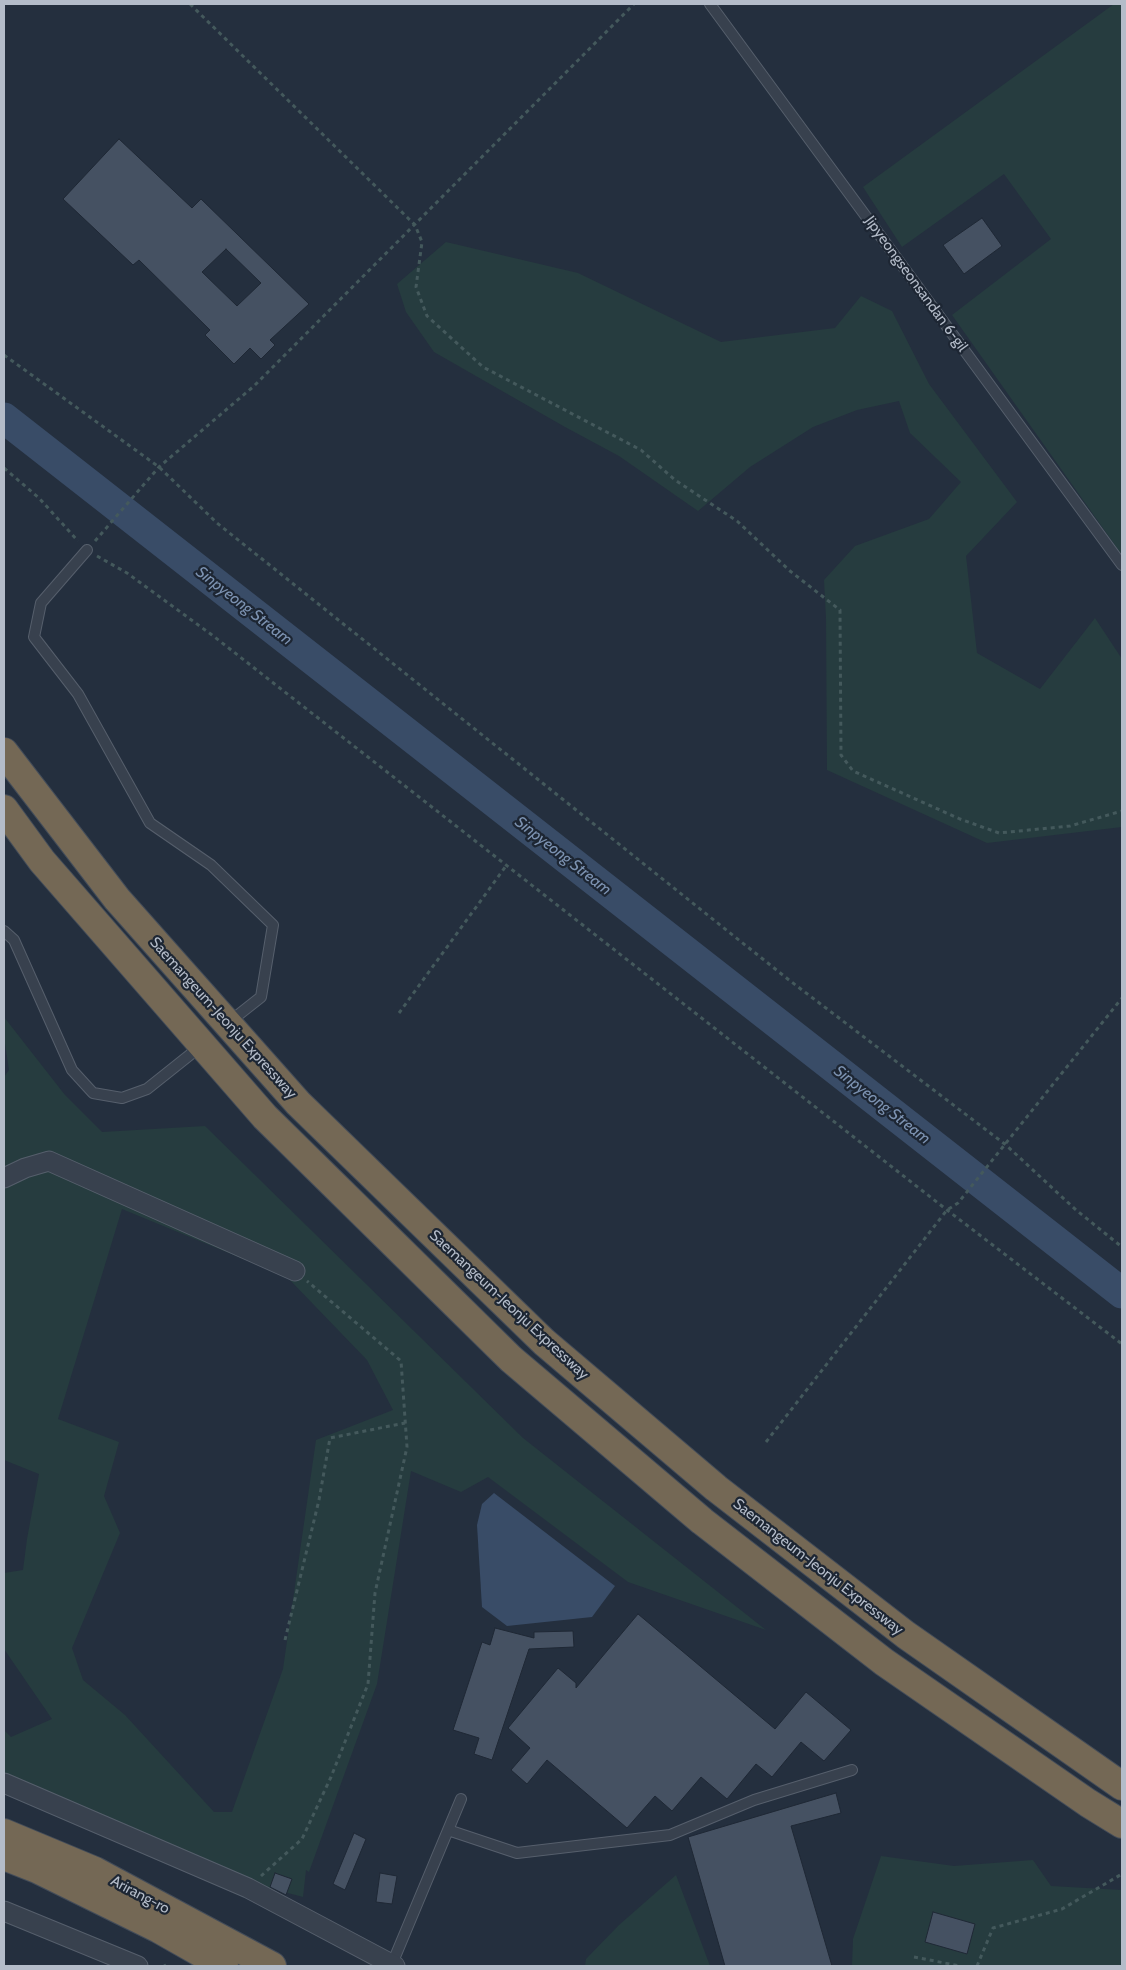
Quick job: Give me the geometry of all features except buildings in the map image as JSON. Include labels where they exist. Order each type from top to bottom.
[{"type":"highway","name":"Saemangeum-Jeonju Expressway","points":[[4,752],[117,899],[298,1103],[552,1349],[716,1488],[906,1635],[1113,1780]]},
{"type":"highway","name":"Saemangeum-Jeonju Expressway","points":[[4,809],[42,861],[265,1117],[511,1359],[702,1521],[884,1662],[1088,1803],[1122,1824]]},
{"type":"highway","name":"Arirang-ro","points":[[4,1833],[95,1871],[272,1966]]},
{"type":"highway","name":"Arirang-ro","points":[[4,1856],[37,1869],[150,1925],[224,1966]]},
{"type":"street","points":[[4,1178],[24,1168],[49,1161],[295,1271]]},
{"type":"street","points":[[4,1783],[248,1888],[393,1965]]},
{"type":"street","points":[[4,1911],[138,1966]]},
{"type":"lane","name":"Jipyeongseonsandan 6-gil","points":[[710,4],[1122,565]]},
{"type":"lane","points":[[86,550],[42,603],[34,637],[78,694],[150,822],[211,865],[272,925],[261,997],[228,1023]]},
{"type":"lane","points":[[4,931],[14,940],[72,1070],[93,1093],[122,1098],[147,1090],[202,1045]]},
{"type":"lane","points":[[448,1830],[517,1853],[670,1835],[754,1800],[852,1770]]},
{"type":"lane","points":[[393,1965],[461,1799]]},
{"type":"path","points":[[190,4],[415,225],[422,242],[416,287],[427,316],[483,367],[641,450],[676,480],[737,521],[790,571],[840,610],[841,755],[853,771],[960,819],[999,833],[1070,826],[1122,811]]},
{"type":"path","points":[[86,550],[159,467],[254,386],[634,4]]},
{"type":"path","points":[[4,355],[159,467],[217,523],[789,980],[1006,1145],[1076,1210],[1122,1247]]},
{"type":"path","points":[[4,468],[39,498],[86,550],[127,573],[212,635],[947,1210],[1122,1344]]},
{"type":"path","points":[[399,1013],[506,866]]},
{"type":"path","points":[[766,1442],[947,1210],[958,1203],[1006,1145],[1122,998]]},
{"type":"path","points":[[248,1888],[302,1839],[331,1777],[368,1684],[375,1593],[407,1447],[401,1361],[295,1271]]},
{"type":"path","points":[[285,1640],[319,1500],[330,1438],[405,1423]]},
{"type":"path","points":[[977,1966],[993,1928],[1062,1909],[1122,1874]]},
{"type":"path","points":[[914,1957],[960,1966]]},
{"type":"green space","points":[[1114,4],[1122,4],[1122,555],[952,315],[1051,239],[1004,174],[902,247],[863,187]]},
{"type":"green space","points":[[446,242],[578,273],[721,342],[835,328],[861,296],[892,311],[929,384],[1017,502],[966,556],[977,653],[1040,689],[1095,618],[1122,659],[1122,827],[987,843],[827,770],[824,580],[855,546],[929,519],[961,482],[910,433],[899,401],[857,410],[813,427],[750,467],[698,511],[619,456],[434,352],[406,312],[397,284]]},
{"type":"green space","points":[[4,1017],[65,1095],[102,1132],[205,1126],[523,1438],[766,1630],[628,1582],[488,1477],[461,1492],[411,1471],[377,1684],[309,1872],[306,1870],[303,1897],[247,1882],[4,1780],[4,1730],[11,1737],[52,1719],[4,1649],[4,1573],[23,1570],[39,1474],[4,1460],[4,1077],[9,1070],[4,1037]],"holes":[[[122,1209],[287,1277],[367,1360],[393,1410],[316,1440],[283,1669],[232,1812],[214,1812],[125,1715],[83,1680],[72,1648],[120,1533],[104,1496],[119,1442],[58,1419]]]},
{"type":"green space","points":[[881,1856],[954,1866],[1033,1860],[1051,1886],[1122,1890],[1122,1966],[852,1966],[853,1939]]},
{"type":"green space","points":[[676,1875],[710,1966],[585,1966],[586,1959],[619,1925]]},
{"type":"water","points":[[494,1493],[615,1586],[592,1617],[507,1626],[482,1607],[477,1525],[482,1504]]},
{"type":"waterway","name":"Sinpyeong Stream","points":[[4,418],[1122,1293]]}]
